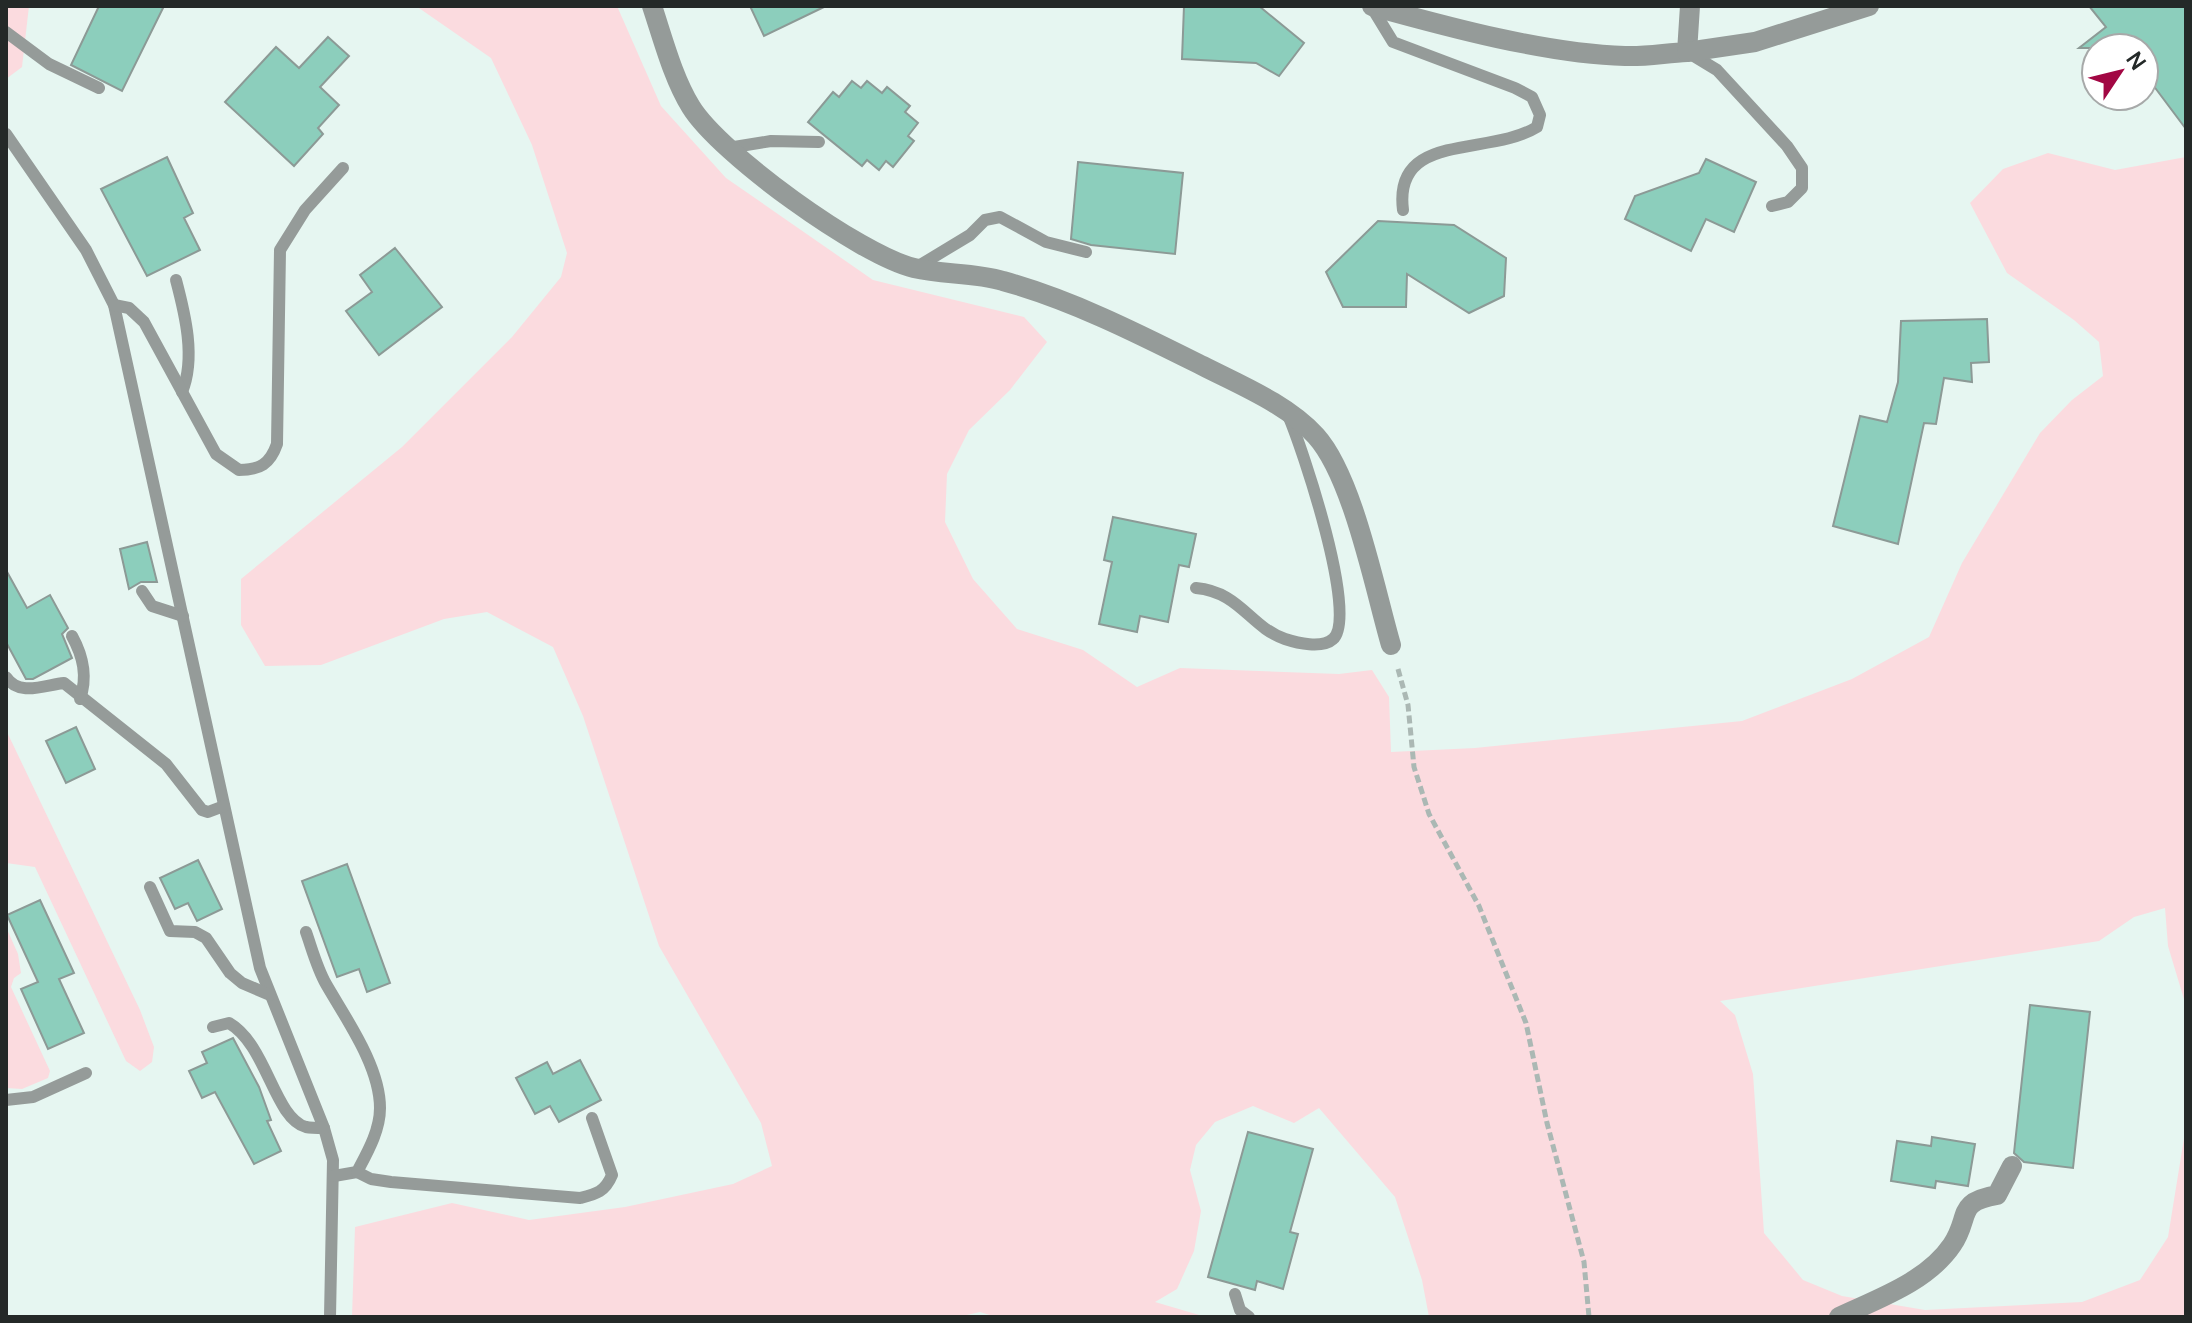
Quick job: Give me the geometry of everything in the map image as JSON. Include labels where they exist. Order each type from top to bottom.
[{"type":"street","points":[[652,6],[689,105],[728,148],[833,229],[875,254],[914,268],[975,274],[1019,286],[1133,330],[1286,412],[1316,436],[1334,463],[1350,506],[1391,645]]},
{"type":"street","points":[[1371,6],[1434,23],[1573,52],[1627,57],[1755,42],[1869,6]]},
{"type":"street","points":[[1687,52],[1690,6]]},
{"type":"street","points":[[1839,1317],[1920,1276],[1952,1245],[1966,1208],[1976,1199],[1997,1195],[2012,1166]]},
{"type":"lane","points":[[1371,6],[1393,42],[1515,88],[1532,97],[1540,115],[1537,127],[1520,138],[1427,156],[1414,164],[1404,177],[1403,210]]},
{"type":"lane","points":[[6,32],[49,64],[99,88]]},
{"type":"lane","points":[[1687,52],[1717,70],[1787,146],[1802,168],[1802,188],[1788,202],[1772,206]]},
{"type":"lane","points":[[6,134],[86,250],[114,305],[224,806],[270,995],[324,1128],[334,1176],[330,1317]]},
{"type":"lane","points":[[728,148],[771,141],[819,142]]},
{"type":"lane","points":[[114,305],[138,314],[216,454],[228,465],[252,470],[272,459],[278,428],[280,250],[305,210],[343,168]]},
{"type":"lane","points":[[914,268],[952,248],[985,220],[1000,217],[1046,242],[1086,252]]},
{"type":"lane","points":[[176,280],[187,334],[187,379],[182,392]]},
{"type":"lane","points":[[1196,588],[1230,597],[1284,639],[1323,645],[1334,639],[1341,625],[1330,552],[1301,444],[1286,412]]},
{"type":"lane","points":[[142,591],[152,606],[183,616]]},
{"type":"lane","points":[[72,636],[81,653],[84,686],[80,699]]},
{"type":"lane","points":[[6,677],[10,683],[26,690],[64,683],[80,699],[166,764],[202,810],[208,812],[224,806]]},
{"type":"lane","points":[[150,887],[170,931],[195,932],[206,938],[242,983],[270,995]]},
{"type":"lane","points":[[306,932],[326,984],[350,1018],[379,1094],[379,1124],[357,1172]]},
{"type":"lane","points":[[213,1027],[229,1023],[240,1029],[251,1040],[290,1114],[304,1127],[324,1128]]},
{"type":"lane","points":[[6,1100],[33,1097],[86,1073]]},
{"type":"lane","points":[[334,1176],[357,1172],[371,1179],[391,1182],[548,1196],[589,1196],[607,1186],[612,1175],[592,1118]]},
{"type":"lane","points":[[1235,1294],[1240,1310],[1249,1317]]},
{"type":"path","points":[[1391,645],[1408,705],[1414,767],[1429,814],[1479,906],[1526,1023],[1547,1123],[1584,1262],[1589,1317]]},
{"type":"shaded area","points":[[6,6],[29,6],[22,67],[6,79]]},
{"type":"shaded area","points":[[416,6],[617,6],[661,106],[726,178],[873,280],[1024,317],[1047,342],[1010,390],[969,430],[947,474],[945,522],[973,579],[1017,629],[1083,650],[1137,687],[1180,668],[1339,674],[1372,670],[1389,697],[1391,752],[1475,748],[1742,721],[1852,679],[1929,637],[1962,563],[2040,433],[2072,400],[2103,376],[2099,342],[2074,320],[2007,273],[1970,203],[2003,169],[2048,153],[2115,170],[2186,157],[2186,1006],[2168,946],[2165,908],[2134,917],[2099,941],[1720,1001],[1735,1015],[1753,1074],[1764,1233],[1803,1280],[1842,1296],[1925,1310],[2082,1302],[2140,1280],[2168,1237],[2186,1126],[2186,1317],[1429,1317],[1422,1280],[1395,1197],[1319,1108],[1294,1123],[1253,1106],[1215,1122],[1196,1145],[1190,1170],[1201,1211],[1194,1251],[1177,1289],[1155,1302],[1206,1317],[996,1317],[980,1312],[958,1317],[352,1317],[355,1227],[452,1203],[529,1220],[625,1207],[733,1184],[772,1166],[761,1123],[659,946],[583,716],[553,647],[487,612],[444,619],[321,665],[265,666],[241,625],[241,579],[402,447],[512,337],[561,277],[567,253],[532,145],[491,58]]},
{"type":"shaded area","points":[[6,730],[140,1010],[154,1047],[152,1062],[140,1071],[126,1061],[35,867],[6,863]]},
{"type":"shaded area","points":[[6,927],[18,954],[21,973],[14,978],[11,987],[50,1071],[48,1078],[22,1089],[6,1088]]},
{"type":"building","points":[[99,6],[164,6],[122,91],[71,65]]},
{"type":"building","points":[[750,6],[826,6],[764,36]]},
{"type":"building","points":[[1184,6],[1259,6],[1304,43],[1279,76],[1256,63],[1182,59]]},
{"type":"building","points":[[2089,6],[2186,6],[2186,129],[2160,94],[2160,32],[2100,32],[2106,27]]},
{"type":"building","points":[[328,37],[349,56],[320,87],[339,105],[318,128],[323,134],[294,166],[225,102],[276,47],[299,68]]},
{"type":"building","points":[[852,81],[861,88],[867,81],[882,93],[887,87],[910,106],[905,112],[918,123],[908,136],[914,141],[893,167],[886,161],[879,170],[867,160],[862,166],[808,122],[833,92],[839,97]]},
{"type":"building","points":[[167,157],[193,213],[184,218],[200,250],[147,276],[101,189]]},
{"type":"building","points":[[1706,159],[1756,182],[1734,232],[1706,219],[1691,251],[1625,219],[1635,196],[1699,173]]},
{"type":"building","points":[[1078,162],[1183,173],[1175,254],[1091,245],[1071,239]]},
{"type":"building","points":[[1378,221],[1454,225],[1506,258],[1504,296],[1469,313],[1407,274],[1406,307],[1343,307],[1326,272]]},
{"type":"building","points":[[395,248],[442,307],[379,355],[346,311],[372,292],[360,275]]},
{"type":"building","points":[[1987,319],[1989,362],[1971,363],[1972,382],[1944,378],[1936,424],[1924,423],[1898,544],[1833,526],[1860,416],[1887,422],[1898,382],[1901,321]]},
{"type":"building","points":[[1113,517],[1196,534],[1189,567],[1179,565],[1168,622],[1140,616],[1137,632],[1099,624],[1112,562],[1104,560]]},
{"type":"building","points":[[147,542],[157,582],[141,582],[129,589],[120,549]]},
{"type":"building","points":[[6,570],[27,608],[50,595],[68,628],[62,634],[72,658],[33,679],[26,679],[6,642]]},
{"type":"building","points":[[76,727],[95,769],[66,783],[46,741]]},
{"type":"building","points":[[198,860],[222,909],[197,921],[188,903],[175,909],[160,878]]},
{"type":"building","points":[[347,864],[390,983],[367,992],[359,969],[337,977],[302,881]]},
{"type":"building","points":[[40,900],[74,973],[59,979],[84,1033],[48,1049],[21,989],[38,982],[7,915]]},
{"type":"building","points":[[2030,1005],[2090,1012],[2073,1168],[2024,1162],[2014,1153]]},
{"type":"building","points":[[233,1038],[259,1087],[271,1120],[267,1121],[281,1151],[254,1164],[215,1092],[202,1098],[189,1071],[207,1063],[202,1052]]},
{"type":"building","points":[[580,1060],[601,1100],[559,1122],[550,1106],[535,1114],[516,1078],[547,1062],[553,1074]]},
{"type":"building","points":[[1248,1132],[1313,1149],[1290,1232],[1298,1234],[1283,1289],[1257,1281],[1255,1290],[1208,1277]]},
{"type":"building","points":[[1932,1137],[1975,1144],[1968,1186],[1936,1181],[1935,1188],[1891,1181],[1897,1141],[1931,1146]]}]
